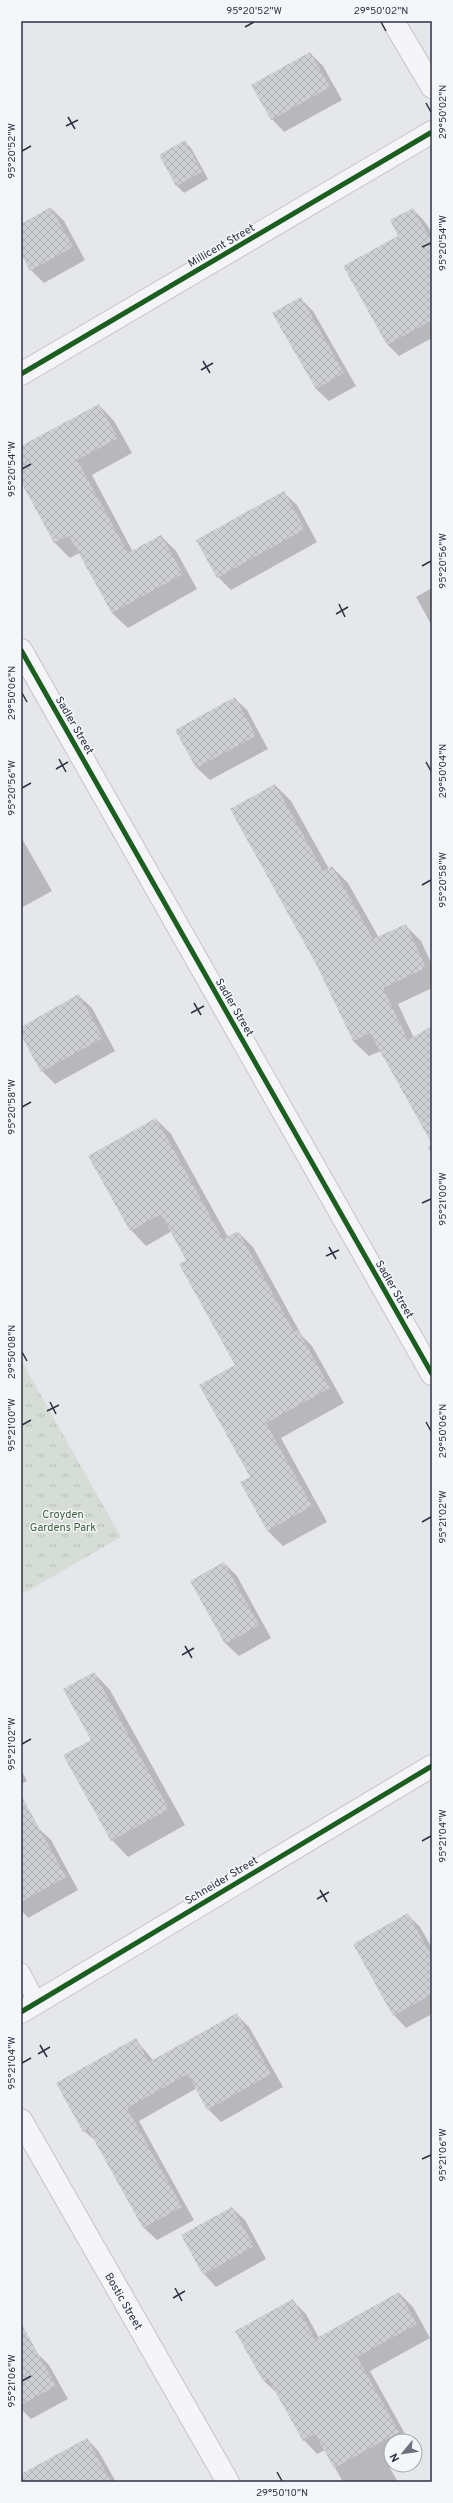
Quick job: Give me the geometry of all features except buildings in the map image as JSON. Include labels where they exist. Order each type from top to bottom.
[{"type":"street","points":[[392,21],[432,87]]},
{"type":"street","name":"Millicent Street","points":[[21,374],[432,132]]},
{"type":"street","name":"Sadler Street","points":[[21,650],[432,1374]]},
{"type":"street","name":"Schneider Street","points":[[29,2007],[432,1766]]},
{"type":"street","name":"Bostic Street","points":[[21,2120],[228,2482]]},
{"type":"lane","points":[[21,1972],[29,2007]]},
{"type":"green space","name":"Croyden Gardens Park","points":[[21,1360],[121,1537],[21,1595]]},
{"type":"cycle path","points":[[21,374],[432,132]]},
{"type":"cycle path","points":[[21,650],[432,1374]]},
{"type":"cycle path","points":[[21,2012],[432,1766]]}]
